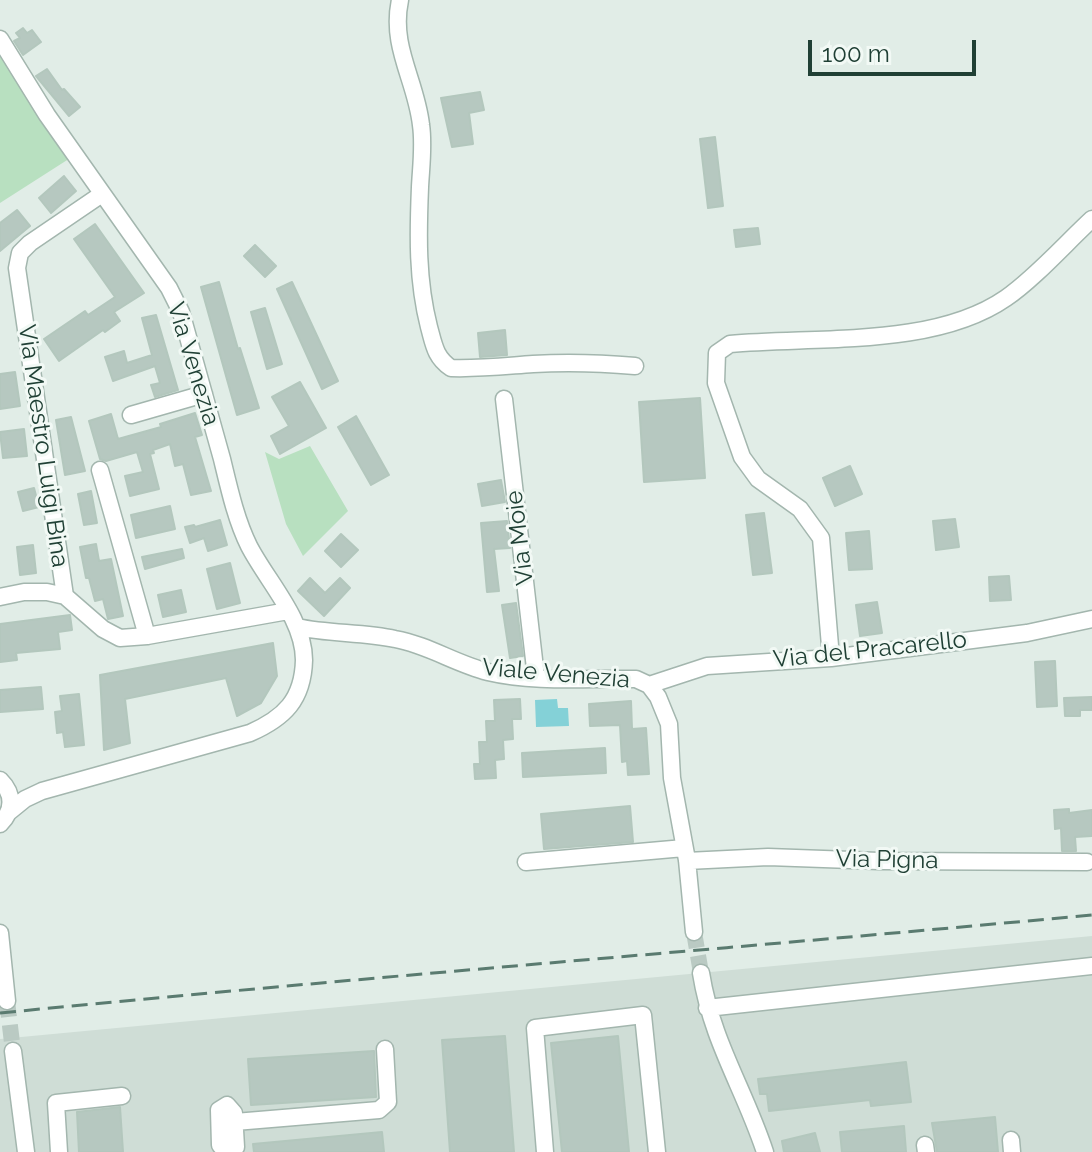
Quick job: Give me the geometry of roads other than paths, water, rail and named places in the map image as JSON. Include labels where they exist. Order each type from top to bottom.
[{"type":"street","points":[[400,0],[397,36],[417,100],[422,129],[418,246],[421,296],[435,353],[451,368],[601,363],[635,366]]},
{"type":"street","name":"Via Venezia","points":[[0,39],[47,115],[169,288],[181,312],[231,494],[248,544],[299,633]]},
{"type":"street","name":"Via Maestro Luigi Bina","points":[[65,596],[17,268],[20,253],[30,243],[102,194]]},
{"type":"street","points":[[831,658],[821,538],[800,509],[758,479],[742,457],[716,383],[717,353],[730,344],[904,334],[971,317],[1007,298],[1092,219]]},
{"type":"street","points":[[131,415],[204,394]]},
{"type":"street","name":"Via Moie","points":[[504,399],[536,677]]},
{"type":"street","points":[[100,470],[147,636]]},
{"type":"street","points":[[0,597],[24,592],[65,596],[103,629],[120,638],[288,611]]},
{"type":"street","name":"Via del Pracarello","points":[[649,685],[707,666],[831,658],[1027,633],[1092,619]]},
{"type":"street","points":[[2,822],[25,799],[42,791],[250,733],[274,722],[296,698],[303,676],[304,658],[299,633]]},
{"type":"street","name":"Viale Venezia","points":[[299,633],[392,638],[418,644],[470,667],[493,673],[636,679],[649,685]]},
{"type":"street","points":[[649,685],[658,697],[669,724],[672,778],[686,854],[694,932]]},
{"type":"street","points":[[0,780],[42,791]]},
{"type":"street","points":[[0,780],[10,795],[2,822]]},
{"type":"street","name":"Via Pigna","points":[[526,862],[686,854],[879,861],[1087,862]]},
{"type":"street","points":[[0,933],[7,1001]]},
{"type":"street","points":[[707,1008],[1092,966]]},
{"type":"street","points":[[701,973],[707,1008],[765,1152]]},
{"type":"street","points":[[545,1152],[535,1028],[643,1015],[657,1152]]},
{"type":"street","points":[[229,1152],[236,1147],[235,1122],[379,1110],[388,1102],[385,1049]]},
{"type":"street","points":[[13,1051],[26,1152]]},
{"type":"street","points":[[59,1152],[56,1103],[122,1096]]},
{"type":"water","points":[[557,699],[558,708],[568,708],[569,726],[536,727],[535,700]]},
{"type":"tunnel","points":[[694,932],[701,973]]},
{"type":"tunnel","points":[[7,1001],[13,1051]]},
{"type":"railway","points":[[0,1013],[1092,915]]}]
